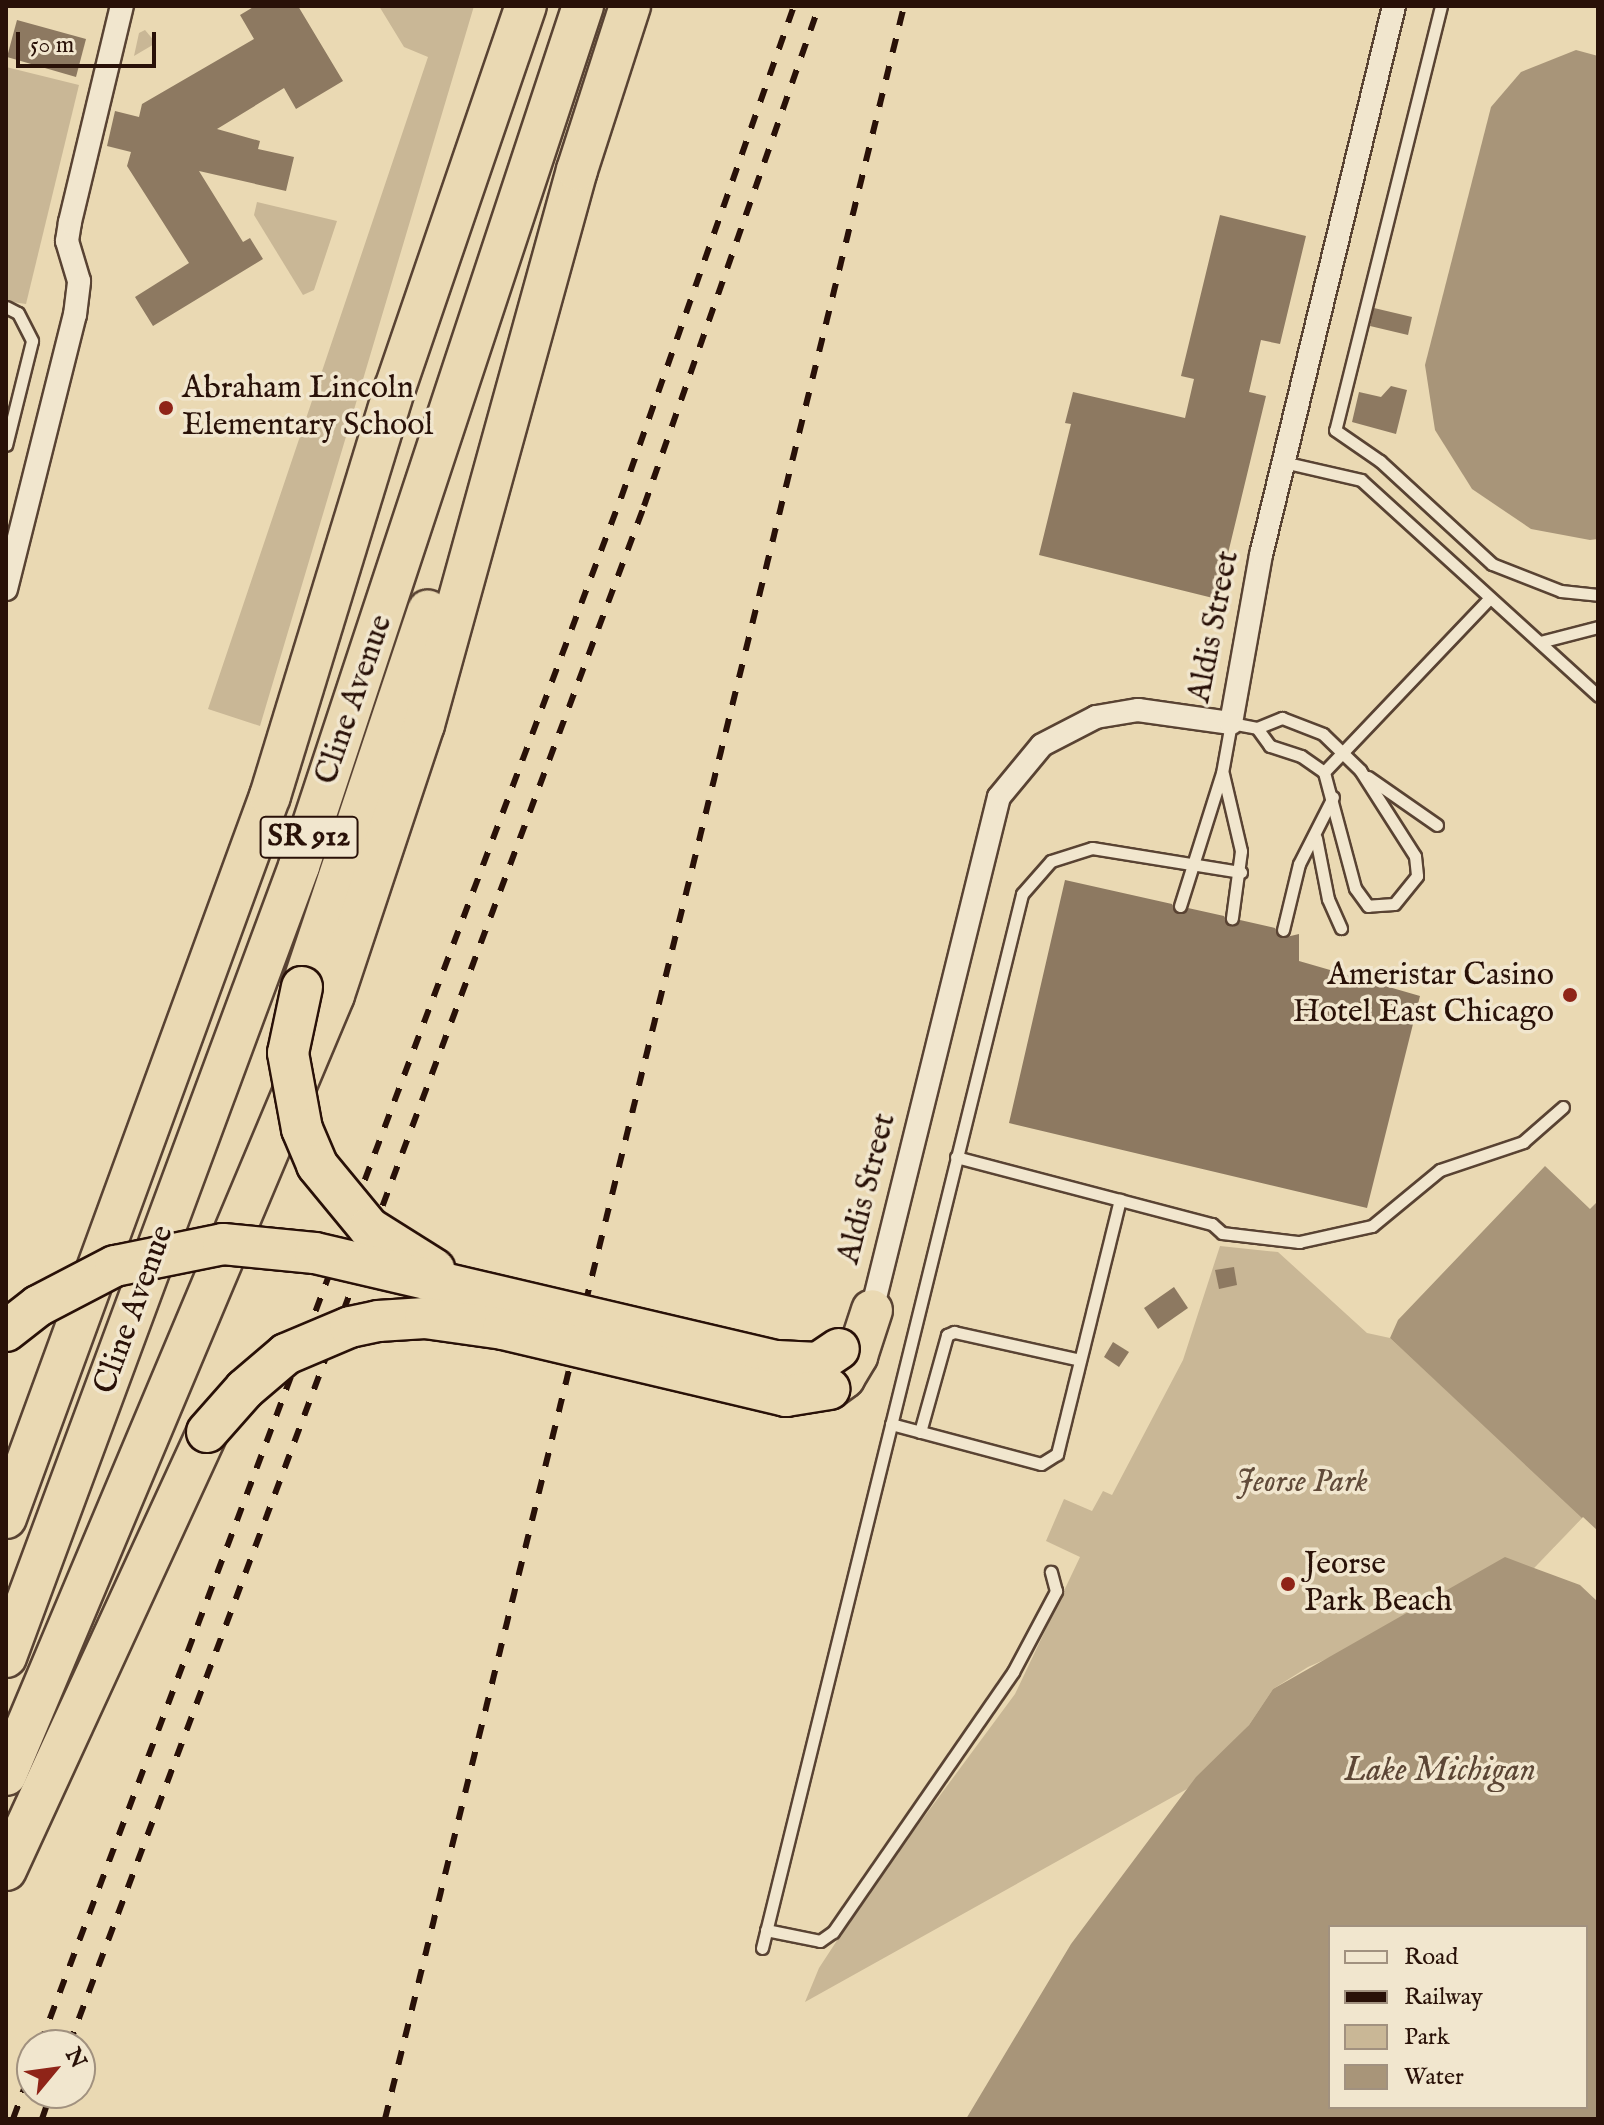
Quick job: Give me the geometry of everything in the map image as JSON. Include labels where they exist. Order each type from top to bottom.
[{"type":"highway","points":[[493,93],[509,6]]},
{"type":"highway","name":"Cline Avenue","points":[[6,1518],[270,796],[395,388],[493,93],[526,6]]},
{"type":"highway","points":[[491,1298],[382,1240],[317,1165],[302,1129],[288,1053],[302,987],[422,633],[583,6]]},
{"type":"highway","name":"Cline Avenue","points":[[6,1657],[294,881],[583,6]]},
{"type":"highway","points":[[6,1775],[334,995],[424,725],[573,185],[628,10]]},
{"type":"highway","points":[[6,1331],[38,1306],[115,1266],[223,1244],[315,1253],[491,1298],[777,1361],[818,1363],[839,1349],[872,1310]]},
{"type":"highway","points":[[6,1870],[207,1432],[286,1354],[378,1321],[425,1318],[503,1329],[786,1396],[829,1389],[844,1378],[857,1356],[872,1310]]},
{"type":"street","points":[[6,589],[75,315],[79,281],[67,241],[122,6]]},
{"type":"street","name":"Aldis Street","points":[[872,1310],[999,797],[1042,745],[1096,717],[1138,710],[1231,723],[1282,461],[1394,6]]},
{"type":"lane","points":[[1441,6],[1335,430],[1380,461],[1492,564],[1561,591],[1598,595]]},
{"type":"lane","points":[[6,307],[18,313],[32,341],[6,445]]},
{"type":"lane","points":[[1282,461],[1361,480],[1598,696]]},
{"type":"lane","points":[[1324,772],[1346,753],[1489,599]]},
{"type":"lane","points":[[1540,642],[1598,627]]},
{"type":"lane","points":[[1180,906],[1222,773],[1231,723],[1257,728],[1282,718],[1323,734],[1346,753],[1363,774],[1419,866],[1412,886],[1394,904],[1376,909],[1360,898],[1324,772],[1301,756],[1270,746],[1257,728]]},
{"type":"lane","points":[[1222,773],[1237,827],[1241,872],[1232,918]]},
{"type":"lane","points":[[1363,774],[1437,825]]},
{"type":"lane","points":[[1283,930],[1299,864],[1316,838],[1333,797]]},
{"type":"lane","points":[[1316,838],[1328,899],[1341,928]]},
{"type":"lane","points":[[762,1948],[956,1157],[1028,883],[1051,861],[1079,849],[1192,861],[1241,872]]},
{"type":"lane","points":[[956,1157],[1255,1239],[1299,1242],[1354,1232],[1380,1220],[1440,1170],[1523,1142],[1563,1107]]},
{"type":"lane","points":[[891,1424],[1041,1464],[1057,1454],[1120,1200]]},
{"type":"lane","points":[[920,1432],[947,1335],[954,1332],[1080,1360]]},
{"type":"lane","points":[[766,1930],[820,1941],[833,1932],[1013,1672],[1056,1591],[1051,1572]]},
{"type":"green space","points":[[379,6],[474,6],[260,726],[208,709],[428,57],[404,47]]},
{"type":"green space","points":[[145,30],[156,43],[134,56],[139,33]]},
{"type":"green space","points":[[6,67],[79,85],[26,304],[6,301]]},
{"type":"green space","points":[[257,202],[337,221],[314,290],[303,295],[254,215]]},
{"type":"green space","name":"Jeorse Park","points":[[1220,1246],[1278,1252],[1367,1333],[1390,1338],[1583,1517],[1534,1568],[1308,1667],[1273,1689],[1249,1725],[1187,1789],[805,2002],[819,1968],[870,1890],[1015,1694],[1080,1557],[1046,1541],[1064,1499],[1092,1511],[1103,1491],[1112,1495],[1183,1360]]},
{"type":"water","points":[[1576,50],[1598,56],[1598,539],[1590,540],[1531,529],[1472,489],[1435,430],[1425,365],[1491,107],[1521,72]]},
{"type":"water","name":"Lake Michigan","points":[[1545,1166],[1590,1209],[1598,1201],[1598,2119],[966,2119],[1071,1944],[1196,1777],[1249,1725],[1273,1689],[1505,1557],[1534,1568],[1582,1518],[1390,1338],[1398,1320]]},
{"type":"pier","points":[[1583,1517],[1598,1531],[1598,1602],[1580,1585],[1534,1568]]},
{"type":"building","points":[[255,6],[298,6],[343,81],[296,109],[284,88],[217,129],[260,141],[258,149],[294,157],[286,191],[199,171],[243,242],[250,238],[263,259],[153,326],[135,297],[189,263],[127,166],[131,152],[107,146],[115,111],[139,117],[142,104],[254,39],[240,15]]},
{"type":"building","points":[[17,20],[86,39],[76,77],[7,57]]},
{"type":"building","points":[[1220,215],[1306,236],[1280,344],[1261,340],[1249,392],[1266,396],[1217,599],[1039,555],[1071,424],[1065,423],[1073,392],[1185,418],[1194,379],[1181,376]]},
{"type":"building","points":[[1374,308],[1412,317],[1408,335],[1370,326]]},
{"type":"building","points":[[1391,386],[1407,390],[1396,434],[1352,422],[1359,392],[1381,397]]},
{"type":"building","points":[[1065,880],[1172,904],[1178,914],[1188,908],[1224,916],[1230,926],[1240,920],[1275,928],[1282,938],[1299,934],[1299,961],[1420,996],[1367,1208],[1009,1123]]},
{"type":"building","points":[[1234,1267],[1237,1285],[1219,1289],[1215,1270]]},
{"type":"building","points":[[1174,1287],[1188,1308],[1158,1329],[1144,1308]]},
{"type":"building","points":[[1113,1342],[1129,1352],[1119,1367],[1104,1357]]},
{"type":"railway","points":[[46,2029],[621,498],[794,6]]},
{"type":"railway","points":[[75,2029],[644,506],[819,6]]},
{"type":"railway","points":[[385,2119],[904,6]]},
{"type":"railway","points":[[13,2119],[17,2109]]},
{"type":"railway","points":[[42,2119],[45,2109]]},
{"type":"place","name":"Abraham Lincoln Elementary School","points":[[166,408]]},
{"type":"place","name":"Ameristar Casino Hotel East Chicago","points":[[1570,995]]},
{"type":"place","name":"Jeorse Park Beach","points":[[1288,1584]]}]
